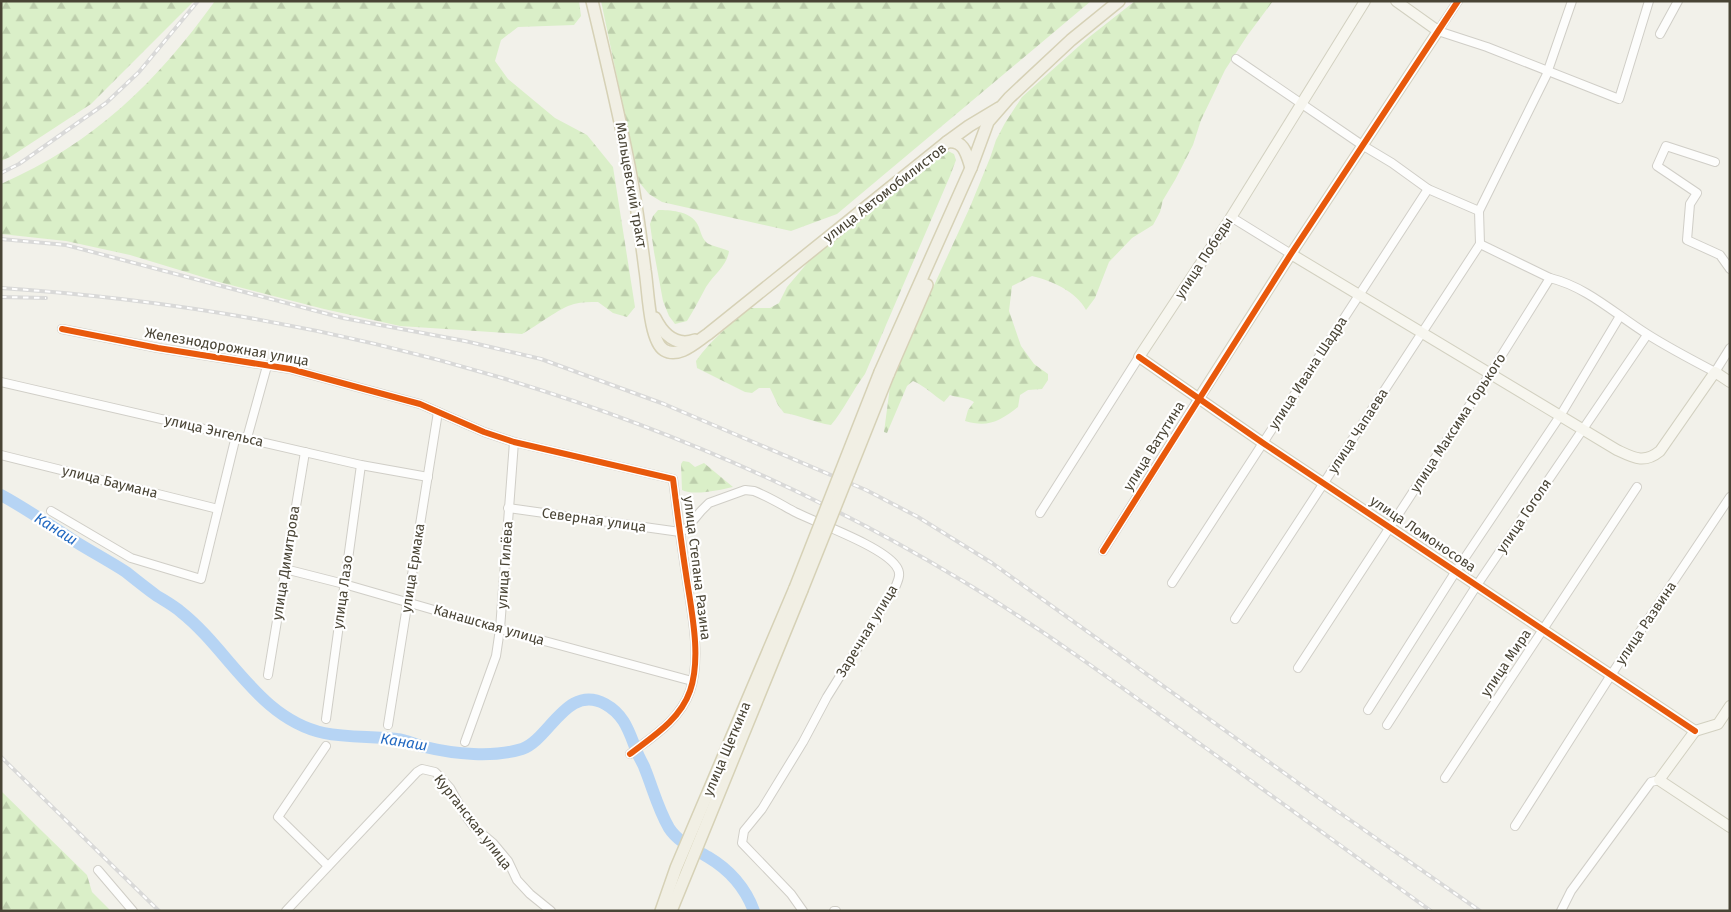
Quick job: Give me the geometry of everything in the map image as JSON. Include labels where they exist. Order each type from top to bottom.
[{"type":"main road","name":"Мальцевский тракт","points":[[592,1],[631,176],[647,282],[648,303],[657,329],[679,348]]},
{"type":"main road","points":[[670,911],[681,872],[706,826],[884,374],[971,168],[988,122],[999,108],[1071,40],[1119,1]]},
{"type":"main road","points":[[947,142],[999,108]]},
{"type":"main road","points":[[884,374],[977,169],[999,108]]},
{"type":"main road","name":"улица Автомобилистов","points":[[679,348],[684,343],[708,334],[947,142],[955,142],[963,146],[971,168]]},
{"type":"main road","name":"улица Щеткина","points":[[661,911],[681,872],[698,817],[798,589]]},
{"type":"street","name":"улица Победы","points":[[1040,513],[1231,217],[1366,1]]},
{"type":"street","points":[[1396,1],[1438,31],[1487,47],[1619,99],[1649,1]]},
{"type":"street","points":[[1438,31],[1458,1]]},
{"type":"street","points":[[1572,1],[1548,71],[1479,212],[1480,244],[1550,278],[1562,281],[1605,304],[1647,335],[1730,382]]},
{"type":"street","points":[[1660,34],[1678,1]]},
{"type":"street","name":"улица Ватутина","points":[[1103,551],[1291,254],[1438,31]]},
{"type":"street","points":[[1236,59],[1428,189],[1479,212]]},
{"type":"street","points":[[1715,162],[1666,146],[1657,166],[1697,192],[1690,204],[1687,240],[1720,255],[1730,269]]},
{"type":"street","name":"улица Ивана Шадра","points":[[1172,583],[1428,189]]},
{"type":"street","points":[[1231,217],[1560,416],[1632,457],[1645,459],[1652,457],[1660,450],[1730,348]]},
{"type":"street","name":"улица Чапаева","points":[[1235,619],[1480,244]]},
{"type":"street","name":"улица Максима Горького","points":[[1298,668],[1490,374],[1550,278]]},
{"type":"street","name":"улица Гоголя","points":[[1368,710],[1456,571],[1560,416],[1620,316]]},
{"type":"street","name":"Железнодорожная улица","points":[[62,329],[158,348],[290,369],[420,404],[484,432],[514,442],[673,479]]},
{"type":"street","name":"улица Гоголя","points":[[1387,725],[1477,585],[1647,335]]},
{"type":"street","name":"улица Ломоносова","points":[[1139,357],[1263,443],[1695,731]]},
{"type":"street","points":[[247,438],[266,366]]},
{"type":"street","name":"улица Энгельса","points":[[1,382],[361,465],[428,477]]},
{"type":"street","name":"улица Ермака","points":[[388,725],[438,412]]},
{"type":"street","points":[[51,511],[131,558],[201,579],[236,436]]},
{"type":"street","name":"улица Гилёва","points":[[465,742],[496,656],[500,629],[514,442]]},
{"type":"street","name":"улица Димитрова","points":[[268,675],[305,452]]},
{"type":"street","name":"улица Баумана","points":[[1,455],[218,509]]},
{"type":"street","name":"улица Лазо","points":[[326,719],[361,465]]},
{"type":"street","name":"улица Степана Разина","points":[[630,754],[663,729],[678,713],[689,693],[692,682],[695,654],[693,622],[673,479]]},
{"type":"street","name":"улица Мира","points":[[1445,778],[1637,487]]},
{"type":"street","name":"Заречная улица","points":[[680,532],[686,529],[709,503],[746,490],[754,491],[861,542],[888,558],[899,571],[900,578],[895,588],[827,697],[803,742],[762,809],[744,831],[742,842],[791,894],[803,911]]},
{"type":"street","name":"улица Развина","points":[[1515,826],[1730,497]]},
{"type":"street","name":"Северная улица","points":[[508,508],[680,532]]},
{"type":"street","name":"Канашская улица","points":[[285,569],[692,682]]},
{"type":"street","points":[[1561,911],[1571,891],[1650,782],[1659,780],[1695,731],[1718,724],[1730,706]]},
{"type":"street","points":[[286,911],[328,866],[278,818],[326,746]]},
{"type":"street","name":"Курганская улица","points":[[328,866],[412,777],[422,769],[435,772],[450,788],[474,827],[493,843],[508,861],[517,880],[530,894],[551,911]]},
{"type":"street","points":[[1659,780],[1730,827]]},
{"type":"street","points":[[98,870],[133,911]]},
{"type":"green space","points":[[1,1],[194,1],[91,104],[1,161]]},
{"type":"green space","points":[[215,1],[579,1],[581,16],[574,25],[518,27],[501,40],[495,61],[508,79],[555,118],[587,135],[613,167],[635,307],[627,317],[613,313],[598,302],[574,304],[555,313],[522,334],[400,326],[219,282],[130,255],[66,241],[1,234],[1,184],[65,150],[121,108],[170,58]]},
{"type":"green space","points":[[601,1],[1091,1],[837,214],[791,231],[662,202],[649,194],[639,182]]},
{"type":"green space","points":[[1135,1],[1273,1],[1225,70],[1201,120],[1193,145],[1163,200],[1160,212],[1153,225],[1132,238],[1109,262],[1095,298],[1086,310],[1082,303],[1070,292],[1040,278],[1032,276],[1012,286],[1009,311],[1021,346],[1034,364],[1048,374],[1048,380],[1042,389],[1028,390],[1020,395],[1018,407],[1011,412],[993,422],[980,424],[965,421],[968,410],[974,402],[950,395],[944,402],[913,381],[907,386],[887,433],[884,432],[891,379],[970,207],[996,140],[1005,123],[1022,97],[1088,38]]},
{"type":"green space","points":[[942,151],[954,154],[956,160],[950,176],[865,374],[831,425],[784,413],[770,388],[759,388],[752,393],[745,392],[697,368],[696,361],[714,339],[728,326],[750,308],[770,308],[779,303],[787,287],[809,261]]},
{"type":"green space","points":[[658,210],[688,215],[698,224],[707,243],[729,251],[723,266],[709,282],[687,321],[675,324],[669,316],[663,301],[654,252],[650,224]]},
{"type":"green space","points":[[683,461],[689,462],[695,467],[704,463],[733,487],[700,492],[682,490],[681,464]]},
{"type":"green space","points":[[1,791],[87,875],[92,892],[111,911],[1,911]]},
{"type":"waterway","name":"Канаш","points":[[1,495],[126,572],[178,610],[198,628],[263,699],[281,714],[301,725],[324,733],[404,740],[448,752],[473,754],[511,752],[532,744],[559,715],[580,701],[592,700],[605,704],[612,708],[626,725],[669,828],[681,841],[716,862],[730,873],[746,894],[754,911]]},
{"type":"railway","points":[[1,173],[19,164],[106,103],[139,72],[198,1]]},
{"type":"railway","points":[[1,239],[66,245],[343,318],[465,341],[541,359],[664,404],[866,490],[918,517],[992,563],[1480,911]]},
{"type":"railway","points":[[1,288],[127,300],[252,318],[376,344],[499,377],[619,417],[737,464],[851,518],[961,580],[1020,617],[1078,656],[1431,911]]},
{"type":"railway","points":[[1,297],[46,298]]},
{"type":"railway","points":[[1,757],[159,911]]},
{"type":"cycle path","points":[[1103,551],[1291,254],[1458,1]]},
{"type":"cycle path","points":[[62,329],[158,348],[290,369],[420,404],[484,432],[514,442],[673,479],[693,617],[695,648],[693,678],[690,691],[680,711],[656,734],[630,754]]},
{"type":"cycle path","points":[[1139,357],[1263,443],[1695,731]]}]
